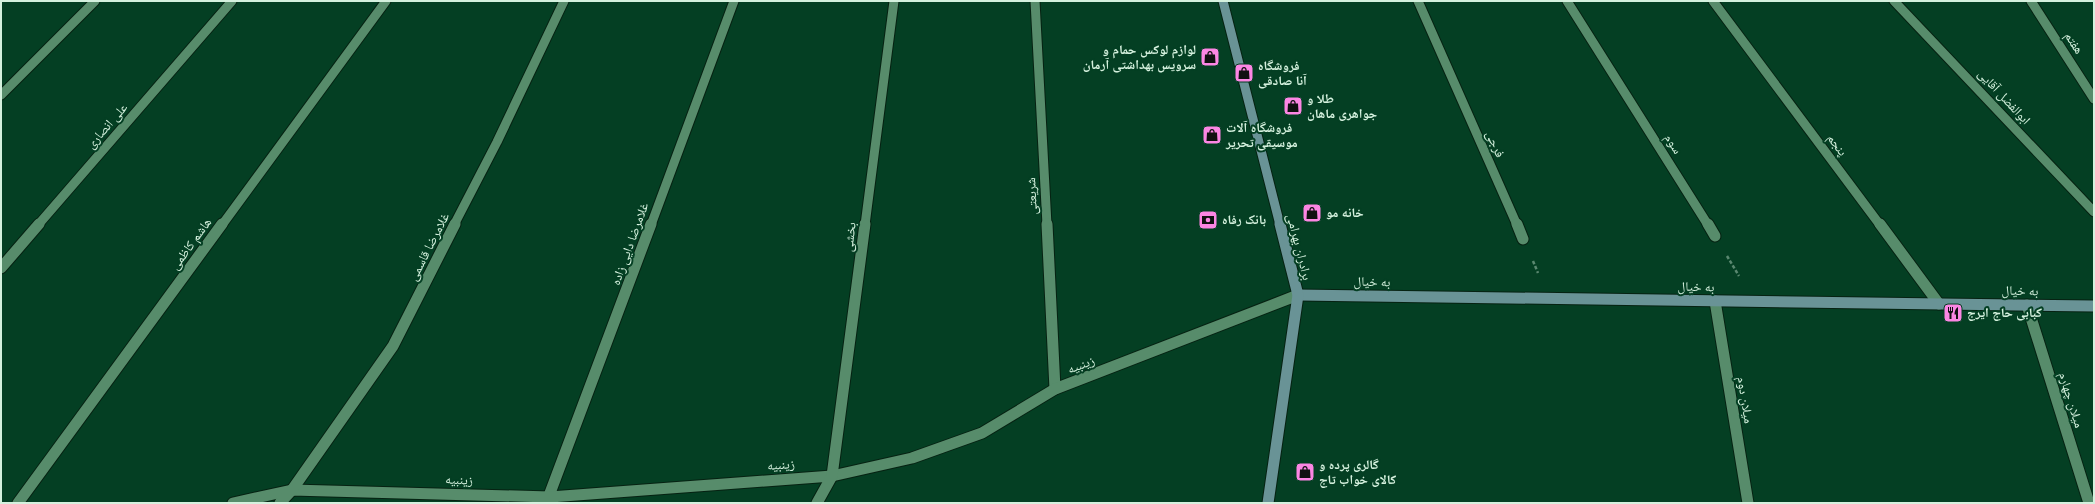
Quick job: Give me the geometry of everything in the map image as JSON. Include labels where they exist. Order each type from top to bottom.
[{"type":"street","points":[[1,95],[95,1]]},
{"type":"street","name":"علی انصاری","points":[[1,268],[232,1]]},
{"type":"street","name":"هاشم کاظمی","points":[[18,503],[386,1]]},
{"type":"street","name":"غلامرضا قاسمی","points":[[280,503],[292,490],[393,346],[497,142],[564,1]]},
{"type":"street","name":"غلامرضا دایی زاده","points":[[548,500],[734,1]]},
{"type":"street","name":"بخشی","points":[[832,476],[894,1]]},
{"type":"street","name":"شریعتی","points":[[1035,1],[1055,389]]},
{"type":"street","name":"برادران بهرامی","points":[[1223,1],[1298,295],[1268,503]]},
{"type":"street","name":"فرجی","points":[[1418,1],[1523,239]]},
{"type":"street","name":"سوم","points":[[1567,1],[1714,236]]},
{"type":"street","name":"پنجم","points":[[1713,1],[1939,304]]},
{"type":"street","name":"ابوالفضل آقایی","points":[[1894,1],[2094,212]]},
{"type":"street","name":"هفتم","points":[[2031,1],[2094,99]]},
{"type":"street","name":"زینبیه","points":[[233,503],[292,490],[548,500],[832,476],[912,458],[982,433],[1055,389],[1298,295]]},
{"type":"street","name":"به خیال","points":[[1298,295],[2094,306]]},
{"type":"street","name":"میلان دوم","points":[[1715,301],[1748,503]]},
{"type":"street","name":"میلان چهارم","points":[[2027,305],[2089,503]]},
{"type":"street","points":[[817,503],[832,476]]},
{"type":"path","points":[[1714,236],[1756,302]]},
{"type":"path","points":[[1523,239],[1550,298]]},
{"type":"place","name":"لوازم لوکس حمام و سرویس بهداشتی آرمان","points":[[1210,57]]},
{"type":"place","name":"فروشگاه آنا صادقی","points":[[1244,73]]},
{"type":"place","name":"طلا و جواهری ماهان","points":[[1293,106]]},
{"type":"place","name":"فروشگاه آلات موسیقی تحریر","points":[[1212,135]]},
{"type":"place","name":"خانه مو","points":[[1312,213]]},
{"type":"place","name":"بانک رفاه","points":[[1208,220]]},
{"type":"place","name":"کبابی حاج ایرج","points":[[1953,313]]},
{"type":"place","name":"گالری پرده و کالای خواب تاج","points":[[1305,472]]}]
